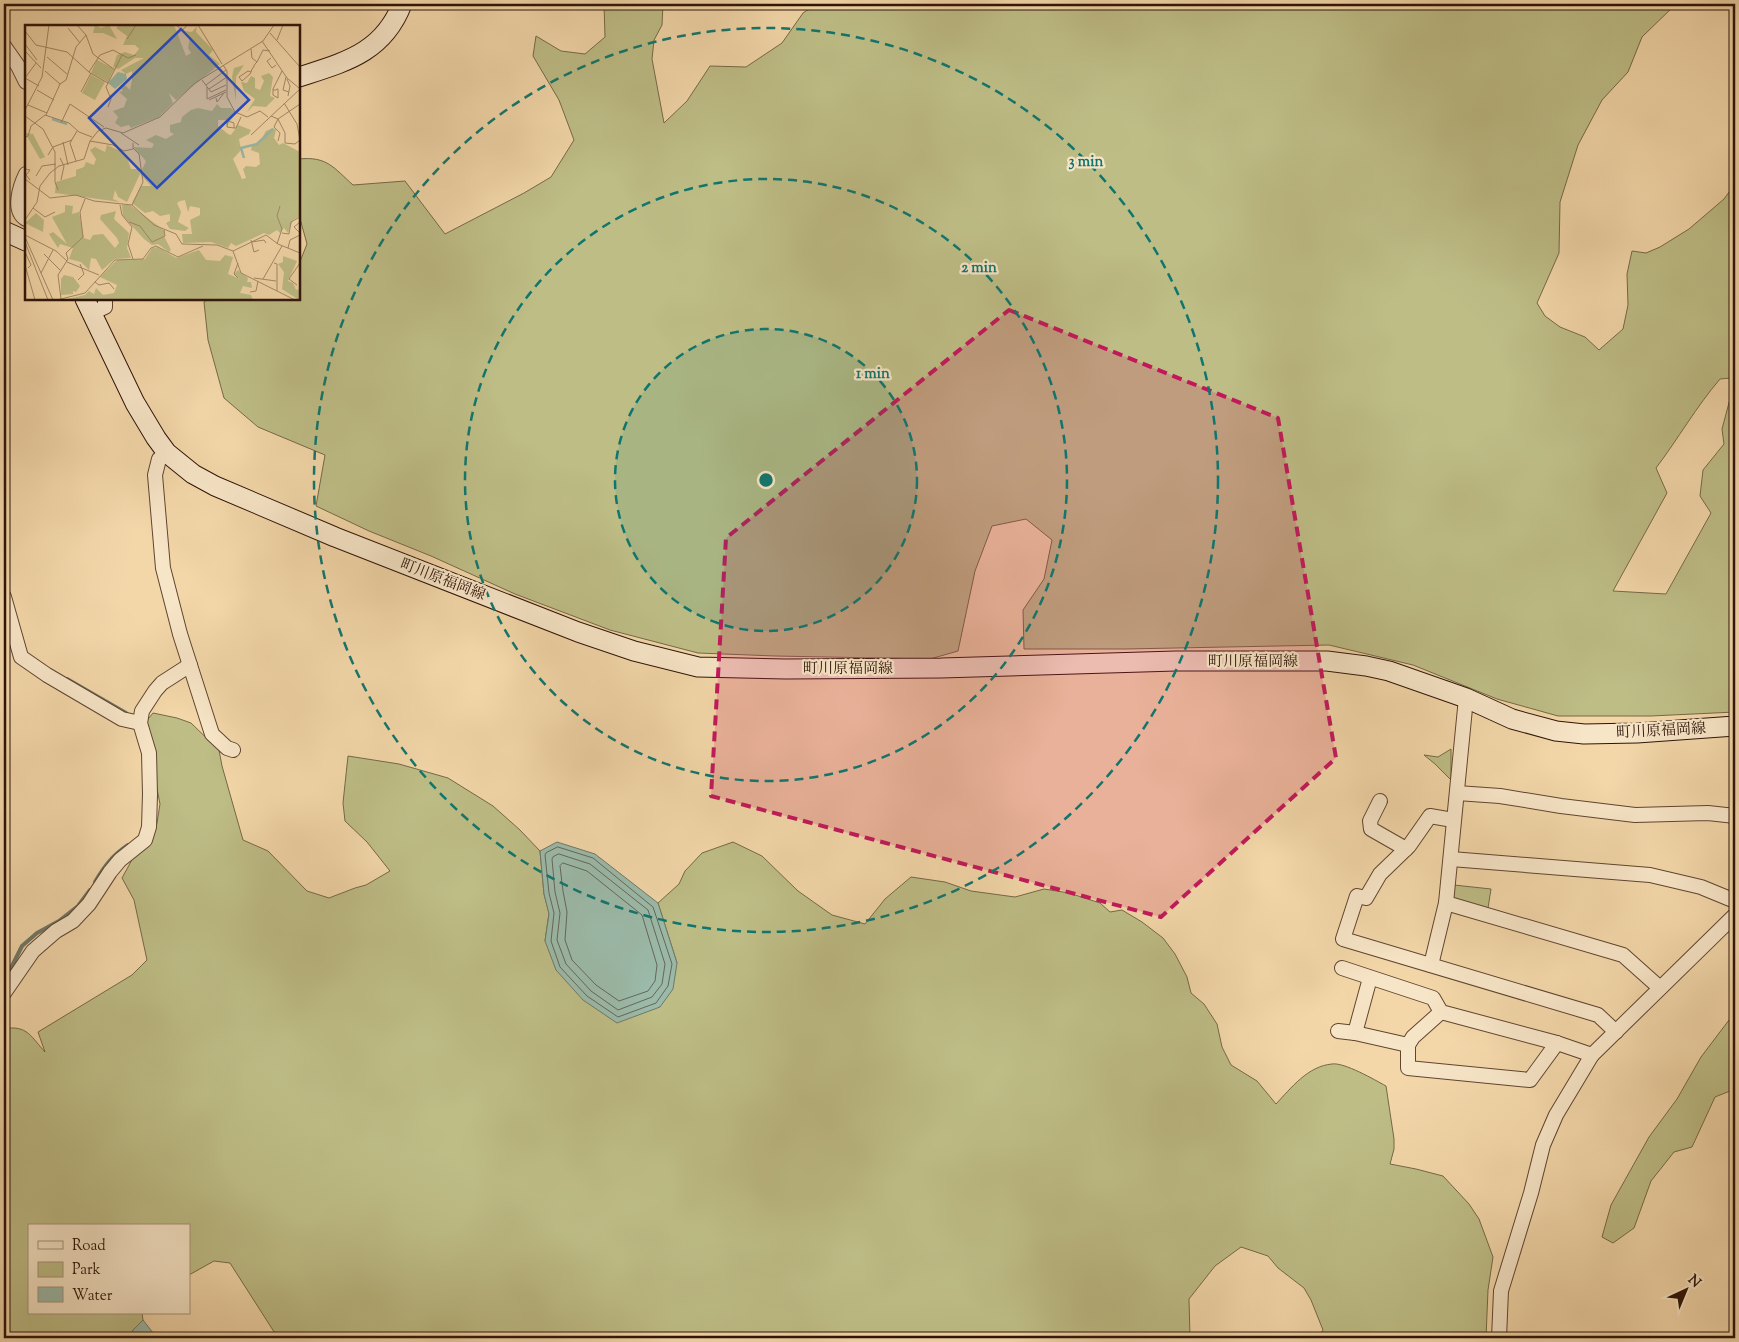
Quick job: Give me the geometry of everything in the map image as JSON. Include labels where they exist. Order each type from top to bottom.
[{"type":"main road","points":[[300,78],[342,63],[376,44],[389,29],[402,4]]},
{"type":"main road","points":[[5,232],[25,241]]},
{"type":"main road","name":"町川原福岡線","points":[[88,306],[135,403],[166,453],[193,474],[215,486],[335,537],[634,652],[698,667],[941,668],[1176,661],[1327,662],[1366,666],[1389,671],[1466,698],[1512,719],[1556,731],[1584,734],[1638,733],[1735,726]]},
{"type":"street","points":[[4,46],[25,80]]},
{"type":"street","points":[[5,232],[13,219],[24,216],[18,207],[25,176]]},
{"type":"street","points":[[88,306],[105,307],[105,300]]},
{"type":"street","points":[[166,453],[159,459],[155,475],[163,568],[190,665],[212,734],[227,748],[233,750]]},
{"type":"street","points":[[4,597],[21,657],[47,675],[122,719],[140,723]]},
{"type":"street","points":[[4,993],[33,951],[56,931],[73,921],[89,904],[120,860],[145,840],[150,827],[149,754],[140,723],[142,711],[162,683],[190,665]]},
{"type":"street","points":[[1431,965],[1446,903],[1466,698]]},
{"type":"street","points":[[1457,793],[1500,796],[1635,815],[1708,813],[1735,816]]},
{"type":"street","points":[[1380,801],[1370,822],[1371,829],[1406,849]]},
{"type":"street","points":[[1453,820],[1430,816],[1406,849],[1380,874],[1366,898],[1356,896],[1343,939],[1598,1015],[1616,1032]]},
{"type":"street","points":[[1451,859],[1650,875],[1701,887],[1735,901]]},
{"type":"street","points":[[1446,903],[1623,955],[1660,988]]},
{"type":"street","points":[[1499,1338],[1501,1291],[1544,1145],[1556,1115],[1592,1055],[1735,915]]},
{"type":"street","points":[[1342,968],[1433,998],[1441,1012],[1557,1043],[1592,1055]]},
{"type":"street","points":[[1355,1033],[1370,978]]},
{"type":"street","points":[[1441,1012],[1412,1037],[1408,1045],[1408,1068],[1530,1080],[1557,1043]]},
{"type":"street","points":[[1338,1031],[1408,1045]]},
{"type":"highlighted area","points":[[1009,310],[1278,418],[1336,758],[1161,917],[711,796],[726,538]]},
{"type":"green space","points":[[604,4],[663,4],[662,25],[654,40],[652,59],[664,123],[687,101],[710,66],[746,67],[782,43],[803,13],[816,4],[1676,4],[1642,37],[1628,72],[1602,100],[1578,145],[1560,202],[1559,253],[1537,303],[1545,316],[1560,327],[1585,337],[1599,350],[1623,329],[1628,305],[1627,274],[1632,251],[1646,253],[1660,247],[1689,229],[1724,199],[1735,184],[1735,712],[1651,716],[1558,716],[1497,699],[1413,665],[1329,645],[1024,649],[1023,610],[1044,579],[1052,540],[1026,519],[992,526],[975,571],[958,651],[930,659],[698,653],[610,630],[515,594],[316,506],[325,455],[258,427],[224,398],[208,340],[204,302],[207,300],[300,300],[300,262],[307,244],[300,219],[300,159],[323,161],[353,185],[405,181],[445,234],[551,177],[574,140],[559,100],[533,56],[536,36],[561,51],[585,54],[605,37]],"holes":[[[1731,378],[1730,399],[1722,429],[1724,444],[1703,470],[1700,496],[1711,513],[1666,594],[1613,591],[1667,493],[1656,468],[1720,379]]]},
{"type":"green space","points":[[153,713],[191,723],[219,750],[243,840],[268,851],[307,891],[329,898],[366,885],[390,871],[367,842],[345,821],[343,803],[348,756],[399,764],[448,778],[493,806],[540,851],[544,894],[549,913],[545,941],[677,963],[658,903],[679,884],[685,871],[702,853],[733,842],[762,856],[798,891],[832,915],[865,924],[885,899],[911,877],[945,882],[971,891],[1015,897],[1044,889],[1069,893],[1100,903],[1110,912],[1122,910],[1163,938],[1175,954],[1187,977],[1191,993],[1204,1004],[1217,1024],[1222,1047],[1231,1065],[1257,1081],[1276,1104],[1308,1073],[1332,1064],[1351,1068],[1386,1086],[1394,1139],[1394,1149],[1390,1164],[1443,1176],[1469,1204],[1479,1219],[1493,1257],[1488,1290],[1486,1338],[1317,1338],[1323,1330],[1304,1288],[1278,1268],[1268,1256],[1241,1247],[1215,1266],[1189,1299],[1190,1338],[278,1338],[230,1263],[214,1261],[190,1274],[190,1224],[28,1224],[28,1314],[142,1314],[143,1320],[133,1330],[131,1338],[4,1338],[4,1029],[24,1030],[45,1052],[38,1032],[132,975],[147,960],[134,900],[122,878],[134,856],[150,838],[157,823],[160,804],[144,724]]},
{"type":"green space","points":[[1451,749],[1451,780],[1424,755],[1438,757]]},
{"type":"green space","points":[[1454,885],[1491,889],[1488,908],[1452,900]]},
{"type":"green space","points":[[1735,1014],[1735,1089],[1715,1097],[1692,1147],[1674,1152],[1651,1181],[1634,1228],[1613,1243],[1602,1237],[1611,1205],[1649,1137],[1677,1099],[1701,1057]]},
{"type":"water","points":[[557,842],[595,854],[658,903],[677,963],[673,989],[660,1007],[617,1023],[583,1000],[556,970],[545,941],[549,914],[544,894],[540,851]]},
{"type":"water","points":[[143,1320],[157,1338],[131,1338],[133,1330]]},
{"type":"waterway","points":[[4,575],[9,595]]},
{"type":"waterway","points":[[67,679],[126,713],[128,717]]},
{"type":"waterway","points":[[95,882],[109,861],[128,845]]},
{"type":"waterway","points":[[4,982],[22,946],[37,933],[59,921],[78,906],[90,890]]}]
